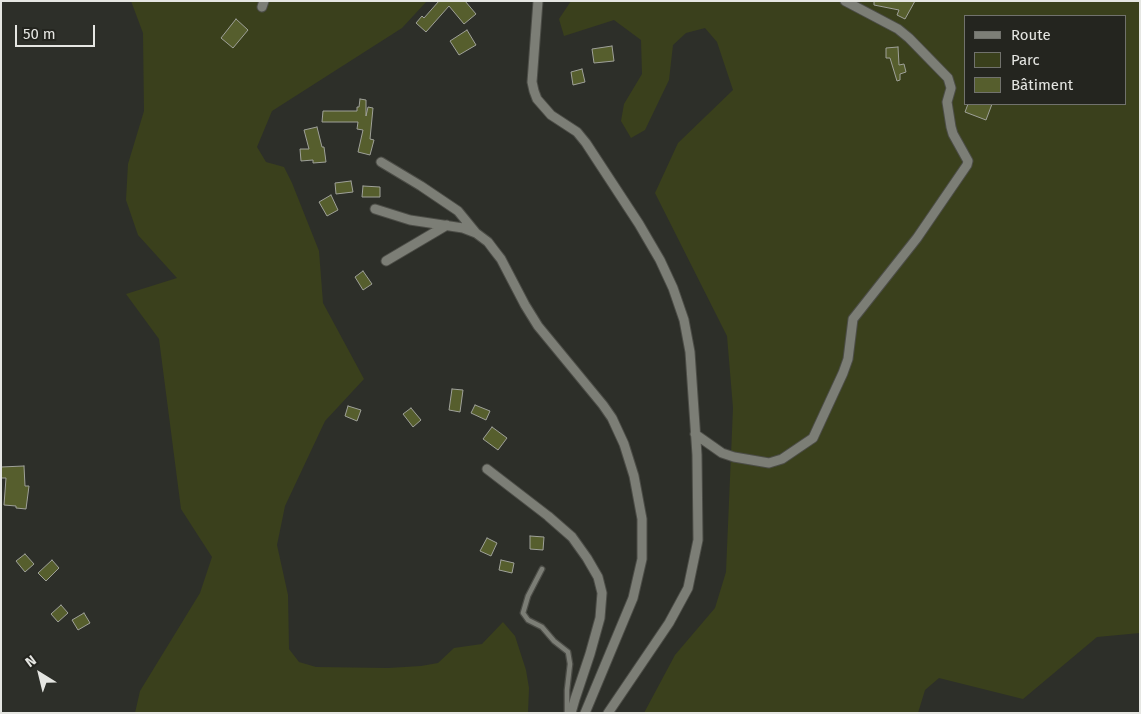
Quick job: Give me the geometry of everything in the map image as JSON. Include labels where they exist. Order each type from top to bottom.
[{"type":"street","points":[[538,1],[532,82],[537,99],[551,115],[577,132],[586,143],[639,224],[664,267],[687,332],[692,382],[698,540],[688,588],[680,606],[608,713]]},
{"type":"street","points":[[695,434],[722,453],[770,463],[782,458],[813,438],[843,374],[848,359],[853,319],[918,238],[967,166],[968,160],[951,127],[947,102],[951,88],[948,78],[898,29],[845,1]]},
{"type":"street","points":[[381,162],[452,206],[476,233],[488,242],[501,259],[538,326],[603,404],[624,444],[634,476],[642,519],[642,558],[633,598],[585,713]]},
{"type":"street","points":[[376,209],[410,220],[463,228],[476,233]]},
{"type":"street","points":[[386,261],[447,226]]},
{"type":"street","points":[[487,469],[572,537],[598,578],[602,593],[600,618],[590,654],[569,713]]},
{"type":"lane","points":[[542,568],[528,596],[523,613],[528,620],[542,627],[554,641],[568,652],[570,664],[567,690],[569,713]]},
{"type":"green space","points":[[131,1],[427,1],[402,28],[272,111],[257,147],[266,162],[284,167],[292,183],[319,251],[323,303],[364,379],[325,421],[285,506],[277,545],[288,595],[289,649],[299,662],[316,667],[388,668],[421,666],[438,663],[454,648],[482,644],[503,622],[515,636],[526,670],[529,688],[528,713],[135,713],[140,691],[200,593],[212,557],[181,509],[159,339],[126,294],[177,278],[138,235],[126,200],[128,164],[144,111],[143,33]]},
{"type":"green space","points":[[571,1],[1140,1],[1140,633],[1097,637],[1023,699],[939,678],[925,690],[918,713],[644,713],[675,655],[715,608],[726,572],[733,408],[727,336],[655,193],[678,143],[733,90],[717,42],[705,28],[686,33],[673,45],[669,80],[645,130],[631,138],[621,121],[624,104],[642,74],[641,40],[614,20],[564,36],[559,19]]},
{"type":"building","points":[[439,1],[465,1],[476,14],[464,24],[449,6],[426,32],[416,23],[422,16],[424,18]]},
{"type":"building","points":[[874,1],[915,1],[905,19],[897,15],[899,10],[874,5]]},
{"type":"building","points":[[236,19],[248,30],[233,48],[221,38]]},
{"type":"building","points":[[467,30],[476,45],[459,55],[450,41]]},
{"type":"building","points":[[612,46],[614,61],[594,63],[592,49]]},
{"type":"building","points":[[898,47],[899,65],[904,64],[906,72],[900,74],[900,80],[897,81],[890,58],[886,58],[886,48]]},
{"type":"building","points":[[582,69],[585,82],[573,85],[571,72]]},
{"type":"building","points":[[360,99],[366,100],[366,116],[368,107],[373,108],[370,139],[374,140],[370,155],[358,152],[363,130],[357,129],[358,122],[322,122],[323,111],[357,111]]},
{"type":"building","points":[[968,105],[992,105],[986,120],[965,112]]},
{"type":"building","points":[[317,127],[322,147],[324,147],[326,162],[313,163],[313,160],[301,161],[300,149],[309,149],[304,130]]},
{"type":"building","points":[[351,181],[353,192],[336,194],[335,183]]},
{"type":"building","points":[[363,186],[380,187],[380,197],[362,197]]},
{"type":"building","points":[[331,195],[338,210],[327,216],[319,202]]},
{"type":"building","points":[[363,271],[372,284],[363,290],[355,277]]},
{"type":"building","points":[[452,389],[463,390],[460,412],[449,410]]},
{"type":"building","points":[[475,405],[490,411],[486,420],[471,413]]},
{"type":"building","points":[[348,406],[361,410],[357,421],[345,416]]},
{"type":"building","points":[[411,408],[421,420],[413,427],[403,414]]},
{"type":"building","points":[[492,427],[507,438],[498,450],[483,439]]},
{"type":"building","points":[[24,466],[25,486],[29,486],[26,509],[4,505],[6,478],[1,478],[1,467]]},
{"type":"building","points":[[530,536],[544,537],[543,550],[530,549]]},
{"type":"building","points":[[487,538],[497,543],[491,556],[480,551]]},
{"type":"building","points":[[25,554],[34,564],[25,572],[16,561]]},
{"type":"building","points":[[52,560],[59,568],[46,581],[38,573]]},
{"type":"building","points":[[501,560],[514,563],[512,573],[499,570]]},
{"type":"building","points":[[61,605],[68,613],[58,622],[51,614]]},
{"type":"building","points":[[84,613],[90,623],[78,630],[72,620]]}]
